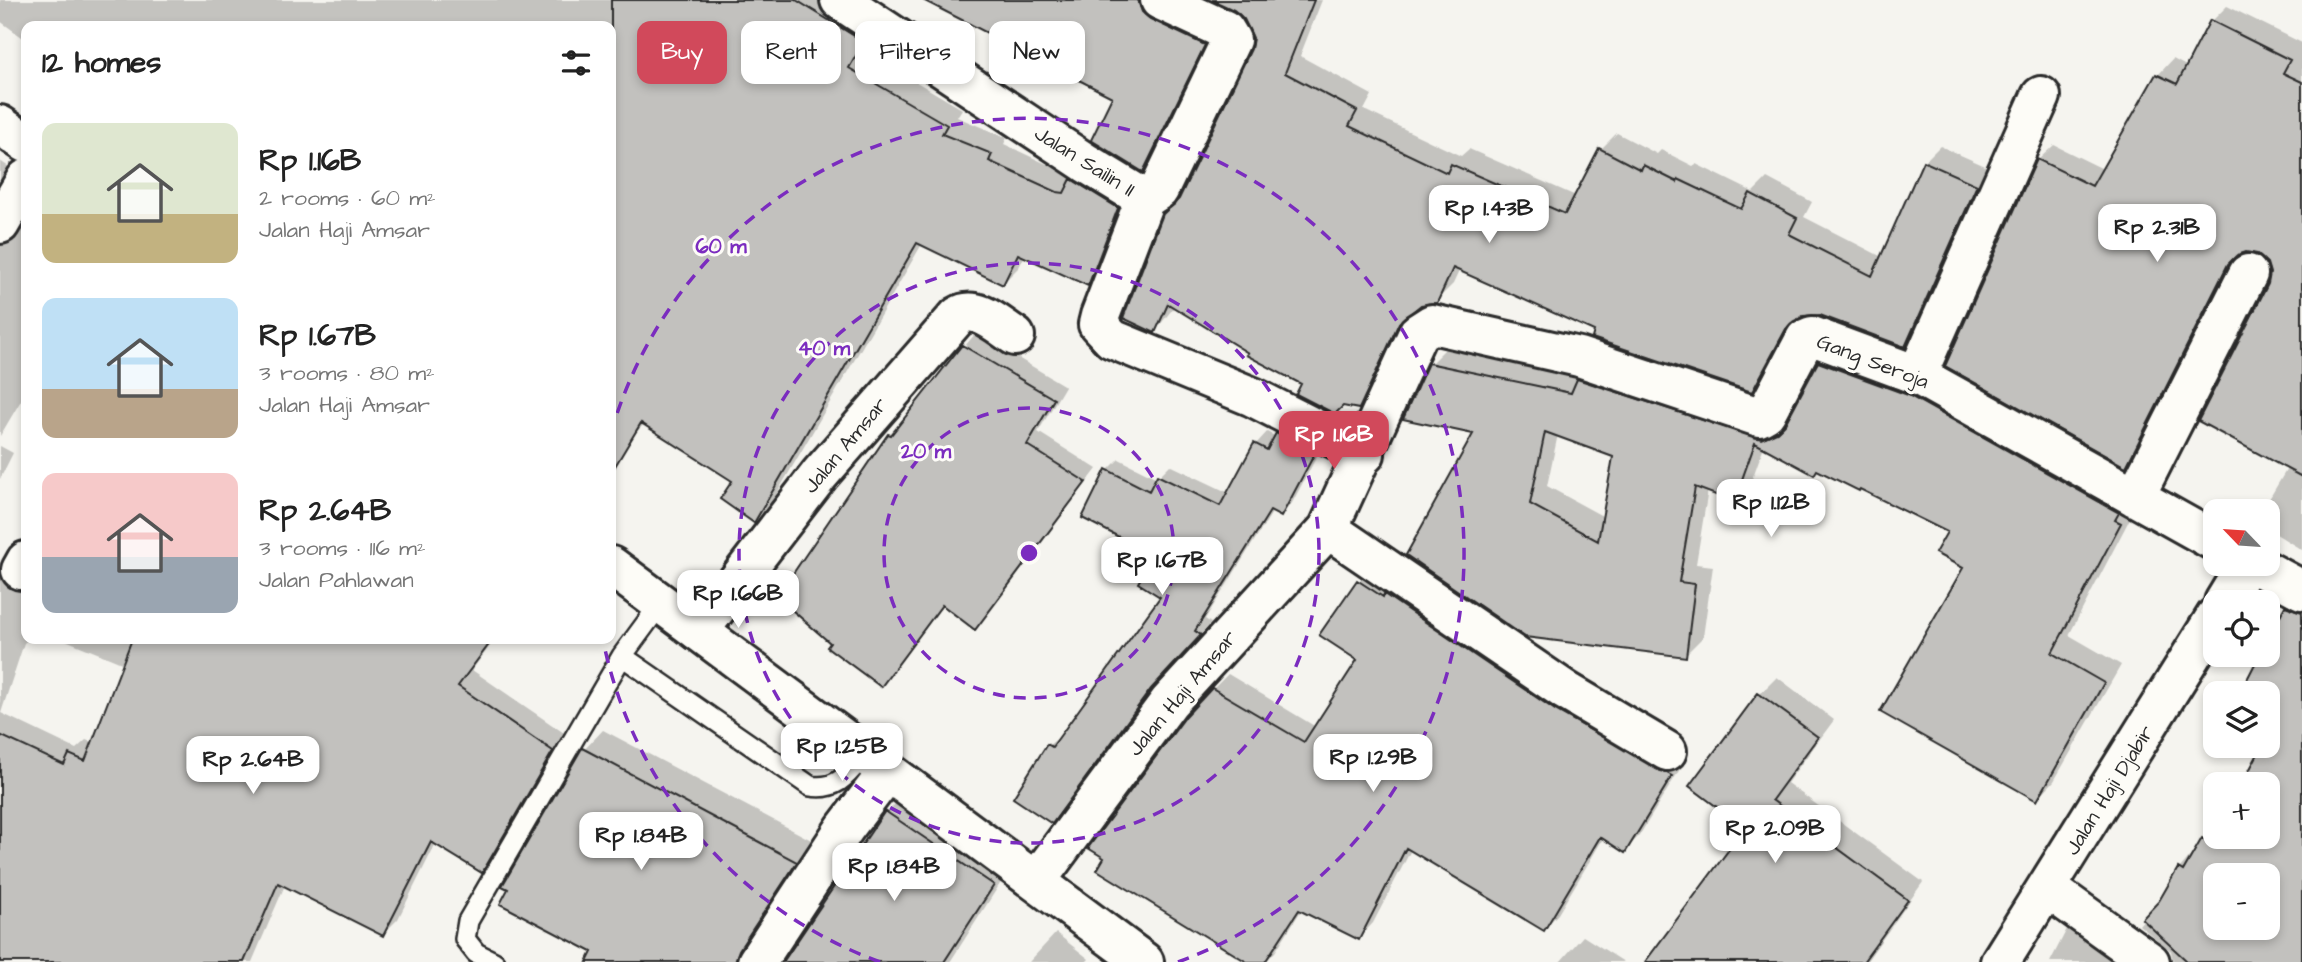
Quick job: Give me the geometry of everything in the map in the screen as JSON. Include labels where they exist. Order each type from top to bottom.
[{"type":"street","name":"Jalan Sailin II","points":[[840,0],[1145,199],[1098,321],[1103,332],[1112,339],[1252,397],[1365,454]]},
{"type":"street","points":[[1145,199],[1159,190],[1231,36],[1160,0]]},
{"type":"street","points":[[1917,375],[2041,96]]},
{"type":"street","points":[[0,125],[21,140]]},
{"type":"street","points":[[0,224],[21,188]]},
{"type":"street","points":[[2135,497],[2248,274]]},
{"type":"street","name":"Jalan Amsar","points":[[699,631],[820,474],[958,316],[968,312],[980,314],[1015,336]]},
{"type":"street","name":"Gang Seroja","points":[[1426,326],[1436,324],[1579,357],[1759,417],[1766,413],[1808,336],[1917,375],[2203,535]]},
{"type":"street","name":"Jalan Haji Amsar","points":[[1037,880],[1169,702],[1328,529],[1419,333],[1426,326]]},
{"type":"street","points":[[1328,529],[1566,691],[1667,751]]},
{"type":"street","points":[[616,570],[1144,962]]},
{"type":"street","points":[[2276,576],[2302,590]]},
{"type":"street","name":"Jalan Haji Djabir","points":[[2000,962],[2203,637]]},
{"type":"street","points":[[757,962],[845,828],[875,764]]},
{"type":"street","points":[[2047,888],[2150,962]]},
{"type":"lane","points":[[494,962],[476,953],[465,939],[468,921],[622,656],[661,603]]},
{"type":"lane","points":[[622,656],[810,786],[825,788],[875,764]]},
{"type":"building","points":[[611,0],[796,0],[830,21],[741,21],[741,84],[841,84],[841,28],[855,36],[855,58],[849,68],[855,71],[855,84],[877,84],[947,125],[942,134],[992,154],[989,161],[1057,192],[1064,193],[1071,179],[1118,208],[1088,286],[1018,254],[1003,285],[917,243],[754,523],[720,499],[732,481],[641,423],[616,465],[616,21],[611,21]]},
{"type":"building","points":[[923,0],[1138,0],[1142,12],[1150,19],[1205,45],[1143,172],[1091,140],[1112,97],[1085,83],[1085,21],[989,21],[989,34],[975,27],[975,21],[964,21]]},
{"type":"building","points":[[1212,0],[1314,0],[1285,73],[1357,111],[1349,126],[1447,173],[1451,164],[1565,214],[1599,148],[1641,170],[1643,165],[1741,209],[1750,193],[1797,218],[1789,234],[1872,276],[1923,161],[1977,185],[1905,347],[1820,315],[1803,316],[1786,329],[1752,392],[1592,338],[1594,331],[1453,268],[1437,303],[1421,305],[1399,323],[1359,409],[1343,406],[1335,414],[1296,394],[1301,384],[1246,355],[1248,353],[1168,304],[1155,333],[1123,318],[1163,214],[1179,199],[1251,49],[1253,38],[1244,19],[1234,10]]},
{"type":"building","points":[[2210,20],[2290,60],[2283,73],[2302,82],[2302,477],[2198,421],[2268,284],[2270,273],[2267,263],[2257,254],[2246,252],[2237,255],[2228,264],[2126,467],[1945,366],[2037,159],[2092,186],[2156,74],[2177,84]]},
{"type":"building","points":[[962,345],[1054,399],[1027,445],[1086,482],[975,630],[942,605],[881,687],[827,647],[830,643],[777,597],[888,434],[891,435]]},
{"type":"building","points":[[1818,362],[1908,395],[2119,513],[2115,520],[2121,523],[2052,653],[2104,683],[2037,801],[1880,712],[1963,568],[1935,553],[1947,532],[1817,470],[1814,475],[1755,443],[1734,502],[1695,487],[1679,582],[1695,584],[1686,657],[1525,637],[1406,555],[1473,434],[1403,419],[1428,363],[1571,393],[1577,379],[1761,439],[1777,432],[1785,424]],"holes":[[[1545,432],[1613,457],[1598,541],[1530,504]]]},
{"type":"building","points":[[1276,433],[1315,453],[1281,517],[1270,511],[1195,631],[1201,635],[1151,689],[1052,824],[1013,798],[1047,744],[1052,747],[1160,597],[1138,583],[1154,555],[1082,518],[1106,469],[1149,491],[1157,475],[1220,506],[1254,443],[1267,450]]},
{"type":"building","points":[[1357,580],[1383,597],[1384,594],[1555,710],[1672,776],[1625,853],[1600,837],[1544,931],[1406,848],[1359,940],[1299,910],[1265,962],[1247,962],[1097,870],[1104,858],[1088,848],[1186,716],[1212,688],[1304,742],[1357,660],[1319,635]]},
{"type":"building","points":[[2285,606],[2302,612],[2302,962],[2188,962],[2142,919],[2159,901],[2178,868],[2183,871],[2202,838],[2203,849],[2280,849],[2280,772],[2248,772],[2256,758],[2280,758],[2280,681],[2246,681],[2253,667],[2280,667],[2280,616]]},
{"type":"building","points":[[130,644],[489,644],[458,686],[553,751],[482,873],[431,842],[383,936],[278,883],[244,962],[0,962],[0,735],[64,765],[69,754],[85,761]]},
{"type":"building","points":[[1758,693],[1818,737],[1772,800],[1908,900],[1863,962],[1645,962],[1745,828],[1689,786]]},
{"type":"building","points":[[582,748],[797,862],[739,950],[735,962],[587,962],[592,952],[500,904],[508,889],[502,886]]},
{"type":"building","points":[[885,811],[994,885],[944,962],[783,962]]}]
